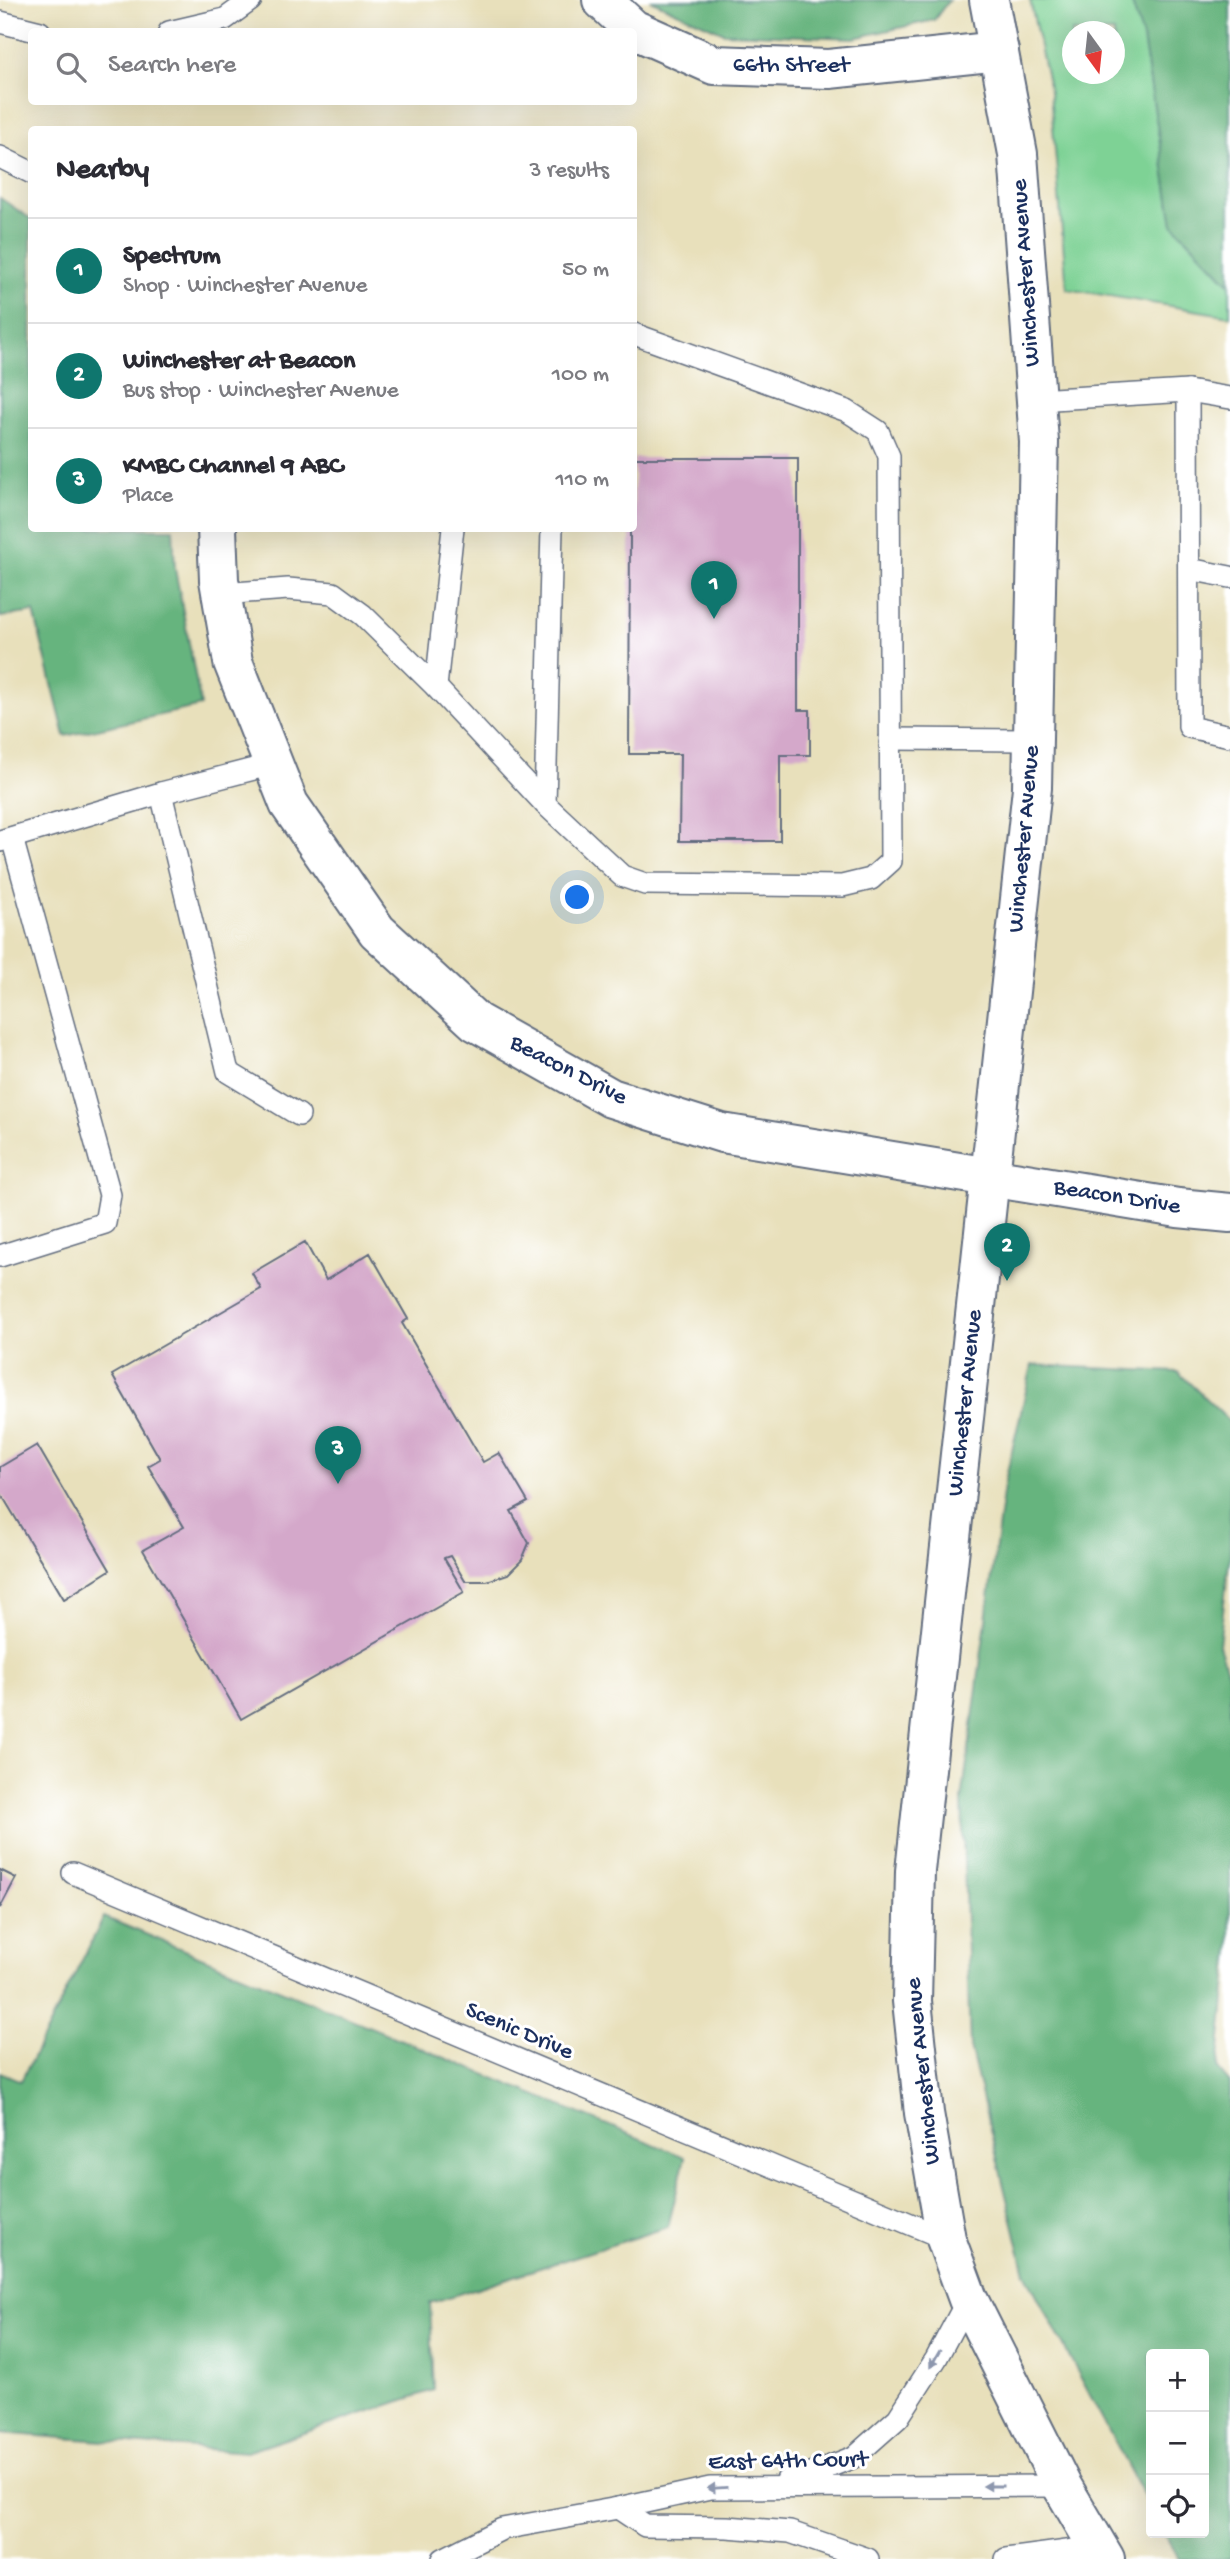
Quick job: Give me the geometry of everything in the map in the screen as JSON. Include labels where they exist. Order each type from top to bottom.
[{"type":"street","name":"66th Street","points":[[602,0],[632,28]]},
{"type":"street","name":"Winchester Avenue","points":[[989,0],[1018,154],[1040,442],[1034,740],[1032,788],[915,1871],[912,2001],[923,2113],[946,2239],[968,2299],[1062,2486],[1101,2553]]},
{"type":"street","name":"66th Street","points":[[637,31],[714,65],[829,69],[999,51]]},
{"type":"street","name":"Beacon Drive","points":[[217,532],[222,594],[233,662],[289,803],[377,931],[476,1022],[611,1098],[722,1133],[1178,1208],[1230,1213]]},
{"type":"lane","points":[[186,28],[225,19],[251,0]]},
{"type":"lane","points":[[0,22],[28,29]]},
{"type":"lane","points":[[0,157],[28,171]]},
{"type":"lane","points":[[222,594],[288,589],[333,593],[363,615],[436,687],[545,804],[622,876],[645,884],[842,886],[871,879],[891,861],[889,456],[878,431],[847,411],[637,335]]},
{"type":"lane","points":[[1037,400],[1188,391],[1230,398]]},
{"type":"lane","points":[[1188,391],[1189,727],[1230,736]]},
{"type":"lane","points":[[436,687],[453,532]]},
{"type":"lane","points":[[545,804],[552,532]]},
{"type":"lane","points":[[1189,569],[1230,577]]},
{"type":"lane","points":[[890,739],[1034,740]]},
{"type":"lane","points":[[0,1256],[105,1223],[110,1195],[6,840],[161,793],[274,764]]},
{"type":"lane","points":[[161,793],[228,1072],[299,1115]]},
{"type":"lane","name":"Scenic Drive","points":[[73,1873],[946,2239]]},
{"type":"lane","points":[[753,2487],[808,2475],[854,2457],[898,2418],[936,2359],[968,2299]]},
{"type":"lane","name":"East 64th Court","points":[[443,2559],[502,2529],[710,2488],[1062,2486]]},
{"type":"lane","points":[[618,2508],[645,2526],[727,2526],[790,2532],[868,2559]]},
{"type":"lane","points":[[1006,2559],[1101,2553]]},
{"type":"green space","points":[[650,0],[949,0],[934,20],[854,38],[724,33]]},
{"type":"green space","points":[[1030,0],[1131,0],[1143,38],[1173,224],[1230,284],[1230,316],[1067,289],[1050,92]]},
{"type":"green space","points":[[1131,0],[1230,0],[1230,284],[1173,224],[1143,38]]},
{"type":"green space","points":[[0,198],[28,217],[28,532],[173,532],[175,569],[201,706],[65,736],[34,612],[0,617]]},
{"type":"green space","points":[[1032,1365],[1178,1372],[1230,1422],[1230,1554],[1219,1645],[1230,1680],[1230,1949],[1218,2069],[1230,2083],[1230,2559],[1179,2559],[1167,2538],[1209,2538],[1209,2349],[1146,2349],[1146,2501],[1025,2273],[970,2047],[962,1800],[1004,1485]]},
{"type":"green space","points":[[104,1917],[685,2157],[668,2227],[430,2303],[434,2390],[246,2452],[0,2433],[0,2072],[21,2081]]},
{"type":"building","points":[[637,458],[798,458],[798,710],[810,710],[810,755],[780,755],[780,841],[679,841],[680,754],[629,754],[630,532],[637,532]]},
{"type":"building","points":[[305,1242],[326,1280],[370,1253],[408,1319],[402,1323],[483,1462],[499,1453],[528,1502],[511,1511],[529,1543],[522,1560],[508,1574],[487,1581],[465,1581],[450,1556],[444,1558],[464,1592],[241,1719],[143,1550],[184,1527],[148,1466],[160,1459],[112,1375],[261,1289],[252,1273]]},
{"type":"building","points":[[37,1445],[110,1570],[64,1599],[0,1492],[0,1467]]},
{"type":"building","points":[[0,1870],[16,1878],[0,1908]]},
{"type":"place","name":"Spectrum","points":[[714,619]]},
{"type":"place","name":"Winchester at Beacon","points":[[1007,1281]]},
{"type":"place","name":"KMBC Channel 9 ABC","points":[[338,1484]]}]
